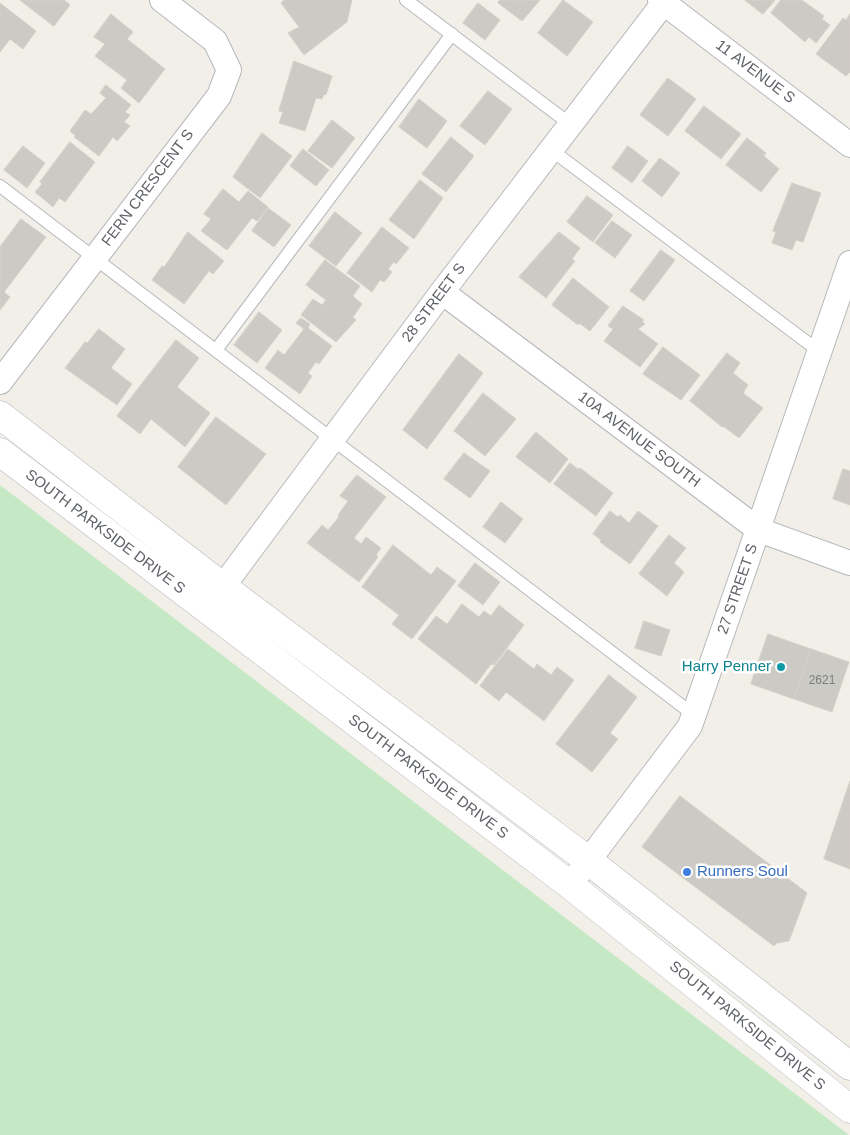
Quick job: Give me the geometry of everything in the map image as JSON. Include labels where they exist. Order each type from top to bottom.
[{"type":"main road","name":"SOUTH PARKSIDE DRIVE S","points":[[0,415],[222,586],[589,861],[850,1066]]},
{"type":"main road","name":"SOUTH PARKSIDE DRIVE S","points":[[0,452],[570,885],[850,1109]]},
{"type":"street","name":"FERN CRESCENT S","points":[[0,382],[219,96],[230,70],[215,41],[162,0]]},
{"type":"street","name":"28 STREET S","points":[[206,608],[442,292],[663,1]]},
{"type":"street","name":"11 AVENUE S","points":[[663,1],[850,145]]},
{"type":"street","name":"27 STREET S","points":[[570,885],[690,726],[850,264]]},
{"type":"street","name":"10A AVENUE SOUTH","points":[[442,292],[759,530],[850,563]]},
{"type":"lane","points":[[406,0],[570,124]]},
{"type":"lane","points":[[216,350],[452,34]]},
{"type":"lane","points":[[550,149],[820,352]]},
{"type":"lane","points":[[0,186],[96,257],[331,440],[694,716]]},
{"type":"green space","points":[[0,485],[849,1135],[0,1135]]},
{"type":"building","points":[[20,0],[64,0],[70,5],[54,26]]},
{"type":"building","points":[[284,0],[352,0],[347,22],[304,55],[288,33],[299,27],[281,3]]},
{"type":"building","points":[[500,0],[540,0],[522,21],[498,3]]},
{"type":"building","points":[[563,0],[593,22],[567,56],[538,33]]},
{"type":"building","points":[[745,0],[775,0],[763,14]]},
{"type":"building","points":[[781,0],[802,0],[824,16],[822,19],[830,25],[816,43],[809,37],[805,42],[771,13]]},
{"type":"building","points":[[0,3],[36,31],[23,49],[10,39],[0,52]]},
{"type":"building","points":[[478,3],[500,20],[485,40],[463,23]]},
{"type":"building","points":[[111,14],[133,32],[127,39],[165,69],[139,103],[121,88],[127,80],[95,56],[105,44],[94,37]]},
{"type":"building","points":[[850,14],[850,72],[846,76],[816,54],[843,18],[846,20]]},
{"type":"building","points":[[294,61],[332,76],[326,95],[324,94],[322,99],[316,98],[305,131],[279,123],[283,112],[279,111]]},
{"type":"building","points":[[668,78],[696,99],[668,136],[640,115]]},
{"type":"building","points":[[106,85],[131,105],[125,112],[130,115],[124,122],[130,126],[117,141],[113,137],[99,156],[74,137],[76,136],[70,131],[85,110],[91,114],[106,98],[100,93]]},
{"type":"building","points":[[488,91],[512,109],[485,145],[460,126]]},
{"type":"building","points":[[419,99],[447,121],[427,148],[399,127]]},
{"type":"building","points":[[704,106],[741,134],[721,159],[685,131]]},
{"type":"building","points":[[332,120],[355,138],[332,168],[308,151]]},
{"type":"building","points":[[262,133],[292,156],[260,198],[233,177]]},
{"type":"building","points":[[451,137],[474,156],[446,192],[422,174]]},
{"type":"building","points":[[747,138],[766,153],[764,156],[779,169],[761,192],[726,165]]},
{"type":"building","points":[[70,142],[95,162],[65,202],[59,198],[53,207],[35,192],[42,184],[40,182]]},
{"type":"building","points":[[23,146],[45,163],[27,188],[4,170]]},
{"type":"building","points":[[628,146],[648,161],[632,183],[612,168]]},
{"type":"building","points":[[303,149],[329,170],[316,186],[290,166]]},
{"type":"building","points":[[660,158],[680,173],[662,197],[642,181]]},
{"type":"building","points":[[420,180],[443,198],[414,239],[389,220]]},
{"type":"building","points":[[792,183],[821,193],[803,242],[796,240],[792,250],[772,243],[776,232],[773,231]]},
{"type":"building","points":[[223,189],[239,202],[248,191],[268,207],[257,221],[252,218],[227,250],[201,231],[211,219],[204,214]]},
{"type":"building","points":[[587,196],[613,215],[593,242],[567,222]]},
{"type":"building","points":[[268,208],[291,225],[274,247],[252,231]]},
{"type":"building","points":[[335,212],[362,233],[336,266],[309,246]]},
{"type":"building","points":[[21,219],[46,237],[4,292],[10,297],[0,310],[0,247]]},
{"type":"building","points":[[612,221],[632,235],[615,258],[595,243]]},
{"type":"building","points":[[382,227],[409,248],[396,264],[394,262],[388,269],[392,272],[384,282],[380,280],[372,292],[347,273]]},
{"type":"building","points":[[188,232],[224,261],[213,274],[209,271],[184,304],[152,280],[162,266],[164,267]]},
{"type":"building","points":[[559,232],[580,248],[572,259],[575,261],[546,298],[519,277]]},
{"type":"building","points":[[661,250],[675,260],[644,301],[630,291]]},
{"type":"building","points":[[325,260],[360,286],[353,296],[362,304],[353,317],[356,320],[336,342],[301,315],[313,299],[322,305],[326,300],[306,285]]},
{"type":"building","points":[[573,278],[609,307],[590,331],[579,323],[578,325],[552,305]]},
{"type":"building","points":[[623,306],[644,320],[642,321],[645,324],[638,329],[658,344],[640,367],[604,341],[613,329],[608,326]]},
{"type":"building","points":[[259,312],[282,330],[257,363],[234,345]]},
{"type":"building","points":[[301,318],[310,324],[308,328],[332,346],[319,364],[316,362],[308,373],[312,376],[300,394],[265,368],[278,350],[284,355],[304,329],[296,323]]},
{"type":"building","points":[[99,329],[125,349],[111,368],[132,384],[117,405],[65,368],[85,342],[87,343]]},
{"type":"building","points":[[176,340],[199,358],[177,387],[210,413],[185,447],[151,419],[140,434],[117,416]]},
{"type":"building","points":[[663,347],[700,375],[681,400],[643,374]]},
{"type":"building","points":[[727,353],[740,363],[733,373],[748,385],[743,393],[763,408],[739,438],[690,401]]},
{"type":"building","points":[[459,354],[483,373],[427,449],[403,430]]},
{"type":"building","points":[[483,393],[516,419],[485,456],[454,431]]},
{"type":"building","points":[[216,417],[266,454],[226,505],[178,467]]},
{"type":"building","points":[[536,432],[568,459],[550,483],[516,457]]},
{"type":"building","points":[[464,453],[490,471],[470,498],[444,479]]},
{"type":"building","points":[[570,463],[578,469],[580,468],[613,493],[596,516],[554,484]]},
{"type":"building","points":[[843,469],[850,471],[850,505],[833,499]]},
{"type":"building","points":[[357,475],[386,497],[354,538],[361,544],[366,537],[381,548],[376,555],[378,557],[359,582],[307,543],[322,525],[328,530],[339,517],[338,515],[348,501],[340,496]]},
{"type":"building","points":[[501,502],[523,519],[505,543],[483,527]]},
{"type":"building","points":[[610,511],[618,517],[620,515],[629,523],[638,511],[658,526],[630,564],[600,542],[601,540],[593,534]]},
{"type":"building","points":[[669,535],[686,548],[674,563],[684,572],[667,596],[639,574]]},
{"type":"building","points":[[393,545],[431,575],[437,567],[456,581],[412,639],[392,624],[399,615],[362,587]]},
{"type":"building","points":[[475,563],[500,582],[483,605],[458,586]]},
{"type":"building","points":[[462,604],[479,617],[484,611],[491,616],[499,605],[524,625],[494,665],[491,664],[476,684],[418,639],[436,616],[447,624]]},
{"type":"building","points":[[644,621],[670,630],[661,656],[635,648]]},
{"type":"building","name":"Harry Penner","points":[[768,634],[811,649],[794,699],[751,684]]},
{"type":"building","points":[[508,649],[534,669],[537,664],[551,675],[557,667],[574,680],[544,721],[506,692],[499,701],[480,686]]},
{"type":"building","points":[[811,649],[849,662],[832,712],[794,699]]},
{"type":"building","points":[[609,675],[637,697],[610,733],[618,739],[592,772],[556,744]]},
{"type":"building","points":[[850,781],[850,869],[824,859]]},
{"type":"building","points":[[680,796],[807,893],[789,941],[777,943],[774,946],[642,847]]},
{"type":"place","name":"Harry Penner","points":[[781,667]]},
{"type":"place","name":"Runners Soul","points":[[687,872]]}]
